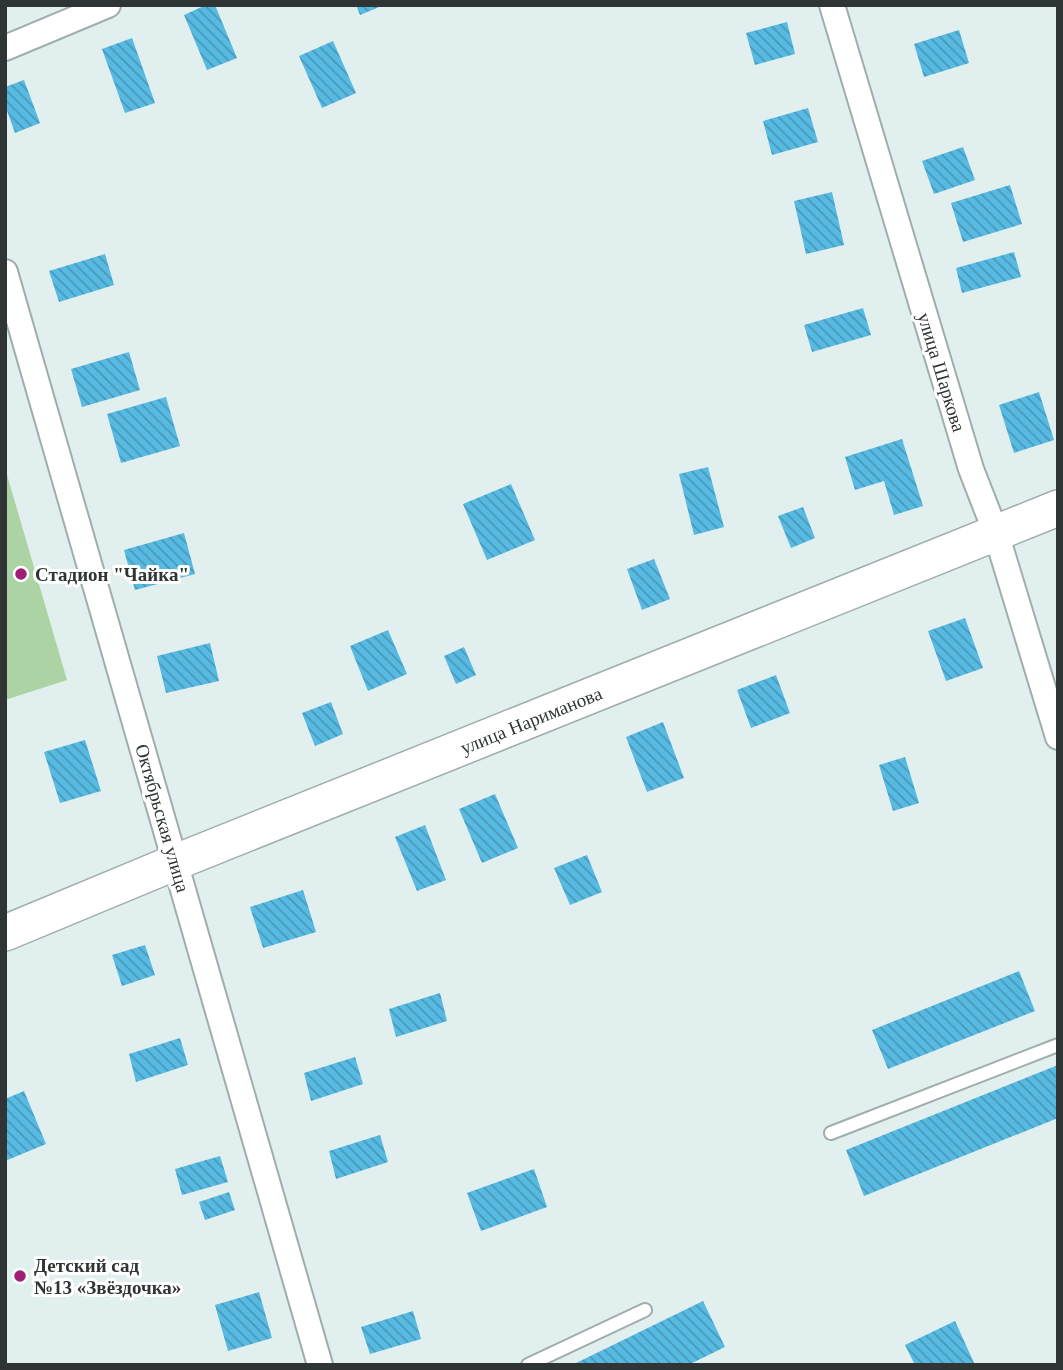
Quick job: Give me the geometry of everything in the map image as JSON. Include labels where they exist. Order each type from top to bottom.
[{"type":"main road","name":"улица Нариманова","points":[[5,933],[1058,508]]},
{"type":"street","points":[[5,48],[108,5]]},
{"type":"street","name":"улица Шаркова","points":[[832,5],[971,469],[996,533],[1058,737]]},
{"type":"street","name":"Октябрьская улица","points":[[5,272],[320,1365]]},
{"type":"lane","points":[[831,1133],[1058,1045]]},
{"type":"lane","points":[[528,1365],[645,1310]]},
{"type":"green space","name":"Стадион \"Чайка\"","points":[[5,468],[67,680],[5,700]]},
{"type":"building","points":[[206,5],[215,5],[237,58],[207,70],[184,15]]},
{"type":"building","points":[[356,5],[384,5],[360,15]]},
{"type":"building","points":[[787,22],[795,54],[755,65],[746,33]]},
{"type":"building","points":[[959,30],[969,63],[924,77],[914,44]]},
{"type":"building","points":[[132,38],[155,103],[125,113],[102,49]]},
{"type":"building","points":[[333,41],[356,93],[322,108],[299,56]]},
{"type":"building","points":[[24,80],[40,123],[15,133],[5,105],[5,87]]},
{"type":"building","points":[[808,108],[818,142],[772,155],[763,121]]},
{"type":"building","points":[[963,147],[975,180],[934,194],[922,161]]},
{"type":"building","points":[[1010,185],[1022,224],[963,242],[951,203]]},
{"type":"building","points":[[832,192],[844,245],[806,254],[794,201]]},
{"type":"building","points":[[1014,252],[1021,277],[962,293],[956,268]]},
{"type":"building","points":[[105,254],[114,285],[59,302],[49,271]]},
{"type":"building","points":[[863,308],[871,335],[812,352],[804,325]]},
{"type":"building","points":[[129,352],[140,390],[82,407],[71,369]]},
{"type":"building","points":[[1039,392],[1054,440],[1014,453],[999,405]]},
{"type":"building","points":[[166,397],[180,446],[121,463],[107,414]]},
{"type":"building","points":[[902,439],[923,506],[894,515],[884,481],[855,490],[845,457]]},
{"type":"building","points":[[708,467],[724,527],[694,535],[679,474]]},
{"type":"building","points":[[511,484],[535,540],[487,560],[463,504]]},
{"type":"building","points":[[803,507],[815,538],[791,548],[778,516]]},
{"type":"building","points":[[184,533],[195,574],[135,590],[124,550]]},
{"type":"building","points":[[654,559],[670,599],[642,610],[627,569]]},
{"type":"building","points":[[965,618],[983,668],[946,681],[928,631]]},
{"type":"building","points":[[388,630],[407,674],[368,691],[350,646]]},
{"type":"building","points":[[210,643],[219,681],[166,693],[157,656]]},
{"type":"building","points":[[464,647],[476,675],[456,684],[444,656]]},
{"type":"building","points":[[776,675],[790,713],[751,728],[737,690]]},
{"type":"building","points":[[331,702],[343,734],[315,746],[302,713]]},
{"type":"building","points":[[663,722],[684,778],[647,792],[626,737]]},
{"type":"building","points":[[85,740],[101,791],[60,803],[44,752]]},
{"type":"building","points":[[905,757],[919,803],[893,811],[879,765]]},
{"type":"building","points":[[495,794],[518,848],[482,863],[459,809]]},
{"type":"building","points":[[425,825],[446,880],[417,891],[395,837]]},
{"type":"building","points":[[587,855],[602,892],[570,905],[554,868]]},
{"type":"building","points":[[303,890],[316,932],[263,948],[250,907]]},
{"type":"building","points":[[145,945],[155,975],[122,986],[112,955]]},
{"type":"building","points":[[1019,971],[1035,1011],[888,1069],[872,1030]]},
{"type":"building","points":[[440,993],[447,1021],[396,1037],[389,1009]]},
{"type":"building","points":[[180,1038],[188,1065],[136,1082],[129,1054]]},
{"type":"building","points":[[355,1057],[363,1084],[311,1101],[304,1073]]},
{"type":"building","points":[[1058,1065],[1058,1118],[864,1196],[846,1150]]},
{"type":"building","points":[[24,1091],[46,1144],[5,1161],[5,1099]]},
{"type":"building","points":[[380,1135],[388,1162],[336,1179],[329,1151]]},
{"type":"building","points":[[220,1156],[228,1182],[182,1195],[175,1169]]},
{"type":"building","points":[[534,1169],[547,1207],[481,1231],[467,1193]]},
{"type":"building","points":[[229,1192],[235,1210],[205,1220],[199,1202]]},
{"type":"building","points":[[259,1292],[272,1338],[228,1351],[215,1305]]},
{"type":"building","points":[[703,1301],[725,1347],[688,1365],[572,1365]]},
{"type":"building","points":[[413,1311],[421,1339],[370,1354],[361,1327]]},
{"type":"building","points":[[955,1321],[975,1365],[915,1365],[905,1345]]},
{"type":"place","name":"Стадион \"Чайка\"","points":[[21,574]]},
{"type":"place","name":"Детский сад №13 «Звёздочка»","points":[[20,1276]]}]
